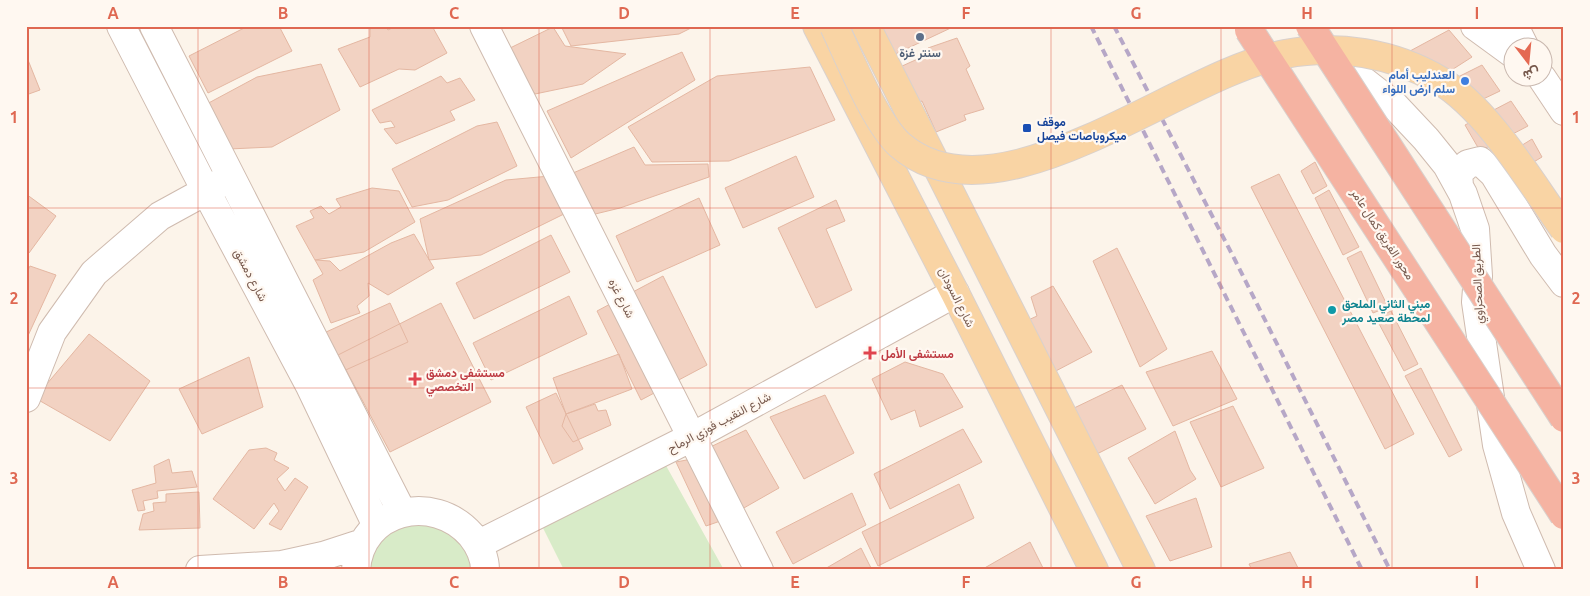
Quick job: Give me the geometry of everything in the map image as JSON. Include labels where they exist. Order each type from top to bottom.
[{"type":"highway","points":[[1310,26],[1564,418]]},
{"type":"highway","name":"محور الفريق كمال عامر","points":[[1249,30],[1564,515]]},
{"type":"main road","name":"شارع السودان","points":[[817,26],[955,293],[1094,570]]},
{"type":"main road","points":[[834,26],[886,129],[900,145],[924,161],[951,168],[981,171],[1013,166],[1049,156],[1205,83],[1283,54],[1315,50],[1352,50],[1393,60],[1439,80],[1467,102],[1495,134],[1564,230]]},
{"type":"main road","points":[[866,26],[1140,570]]},
{"type":"street","name":"شارع دمشق","points":[[121,26],[310,386],[370,535]]},
{"type":"street","points":[[154,26],[402,512]]},
{"type":"street","name":"شارع غزه","points":[[484,26],[759,570]]},
{"type":"street","name":"الطريق الصحراوي","points":[[1304,26],[1341,64],[1394,105],[1447,165],[1459,186],[1474,228],[1478,276],[1476,302],[1497,445],[1516,513],[1541,570]]},
{"type":"street","points":[[1474,26],[1502,46]]},
{"type":"street","points":[[1514,26],[1520,38]]},
{"type":"street","points":[[1548,88],[1564,112]]},
{"type":"street","points":[[1459,186],[1458,173],[1468,164],[1480,161],[1494,174],[1543,255],[1564,283]]},
{"type":"street","points":[[26,398],[52,332],[94,273],[160,216],[231,177]]},
{"type":"street","name":"شارع النقيب فوزي الرماح","points":[[482,557],[692,437],[955,293]]},
{"type":"street","points":[[200,570],[282,565],[323,556],[370,535],[402,512],[432,510],[459,522],[482,557]]},
{"type":"street","points":[[356,570],[357,561],[370,535]]},
{"type":"green space","points":[[664,462],[724,570],[564,570],[543,528]]},
{"type":"green space","points":[[419,517],[463,536],[473,570],[368,570],[380,533]]},
{"type":"building","points":[[248,26],[279,26],[292,51],[208,93],[189,56]]},
{"type":"building","points":[[385,26],[388,30],[396,26],[432,26],[447,53],[415,70],[399,69],[360,87],[338,49],[370,37],[370,29]]},
{"type":"building","points":[[561,26],[695,26],[679,34],[571,46]]},
{"type":"building","points":[[875,26],[955,26],[889,57]]},
{"type":"building","points":[[553,27],[565,46],[626,54],[583,84],[535,94],[506,50]]},
{"type":"building","points":[[1449,30],[1472,57],[1436,80],[1410,51]]},
{"type":"building","points":[[957,38],[970,66],[966,69],[984,109],[964,115],[966,120],[936,132],[922,101],[917,103],[900,67],[933,52],[928,48]]},
{"type":"building","points":[[682,52],[695,80],[571,158],[547,111]]},
{"type":"building","points":[[26,55],[40,90],[26,95]]},
{"type":"building","points":[[321,64],[340,110],[272,147],[229,149],[203,106],[257,77]]},
{"type":"building","points":[[1482,65],[1500,91],[1458,111],[1440,86]]},
{"type":"building","points":[[810,67],[835,120],[729,161],[652,162],[628,127],[717,76]]},
{"type":"building","points":[[441,76],[447,83],[460,78],[475,100],[450,111],[455,120],[396,144],[384,129],[395,127],[391,121],[380,123],[372,110]]},
{"type":"building","points":[[1511,101],[1528,126],[1480,151],[1465,125]]},
{"type":"building","points":[[497,122],[517,166],[448,200],[412,207],[392,169],[477,126]]},
{"type":"building","points":[[1532,139],[1542,157],[1507,178],[1495,162]]},
{"type":"building","points":[[634,147],[645,165],[708,164],[709,177],[620,208],[587,216],[566,176]]},
{"type":"building","points":[[796,156],[814,197],[743,228],[725,188]]},
{"type":"building","points":[[1315,162],[1327,186],[1313,194],[1301,171]]},
{"type":"building","name":"مبني الثاني الملحق لمحطة صعيد مصر","points":[[1279,174],[1414,434],[1385,449],[1251,187]]},
{"type":"building","points":[[550,176],[566,213],[481,255],[429,260],[420,219],[506,180]]},
{"type":"building","points":[[372,188],[399,191],[415,222],[364,252],[315,260],[296,226],[314,218],[310,211],[321,206],[329,214],[341,207],[336,199]]},
{"type":"building","points":[[1329,190],[1359,247],[1343,255],[1315,198]]},
{"type":"building","points":[[26,194],[56,216],[29,253],[26,251]]},
{"type":"building","points":[[699,198],[720,245],[637,282],[616,236]]},
{"type":"building","points":[[836,200],[845,221],[826,229],[852,290],[816,308],[778,228]]},
{"type":"building","points":[[414,234],[434,268],[388,295],[368,283],[369,296],[357,306],[360,313],[331,323],[313,280],[323,274],[315,260],[330,261],[340,271],[391,243]]},
{"type":"building","points":[[551,235],[570,272],[474,319],[456,283]]},
{"type":"building","points":[[1117,248],[1167,349],[1140,367],[1093,261]]},
{"type":"building","points":[[1361,251],[1388,307],[1373,313],[1347,258]]},
{"type":"building","points":[[30,266],[56,275],[26,340],[26,274]]},
{"type":"building","points":[[663,276],[707,365],[641,400],[597,311]]},
{"type":"building","points":[[1053,286],[1092,352],[1050,374],[1024,322],[1037,316],[1031,297]]},
{"type":"building","points":[[569,296],[587,334],[491,380],[473,343]]},
{"type":"building","points":[[390,303],[408,342],[310,386],[293,347]]},
{"type":"building","name":"مستشفى دمشق التخصصي","points":[[441,303],[491,402],[390,452],[338,355]]},
{"type":"building","points":[[1391,311],[1418,364],[1404,371],[1376,318]]},
{"type":"building","points":[[89,334],[150,381],[110,441],[35,398]]},
{"type":"building","points":[[1212,351],[1237,399],[1173,426],[1146,372]]},
{"type":"building","points":[[619,354],[632,389],[566,414],[553,378]]},
{"type":"building","points":[[249,357],[263,407],[202,434],[179,389]]},
{"type":"building","points":[[905,362],[943,374],[963,407],[920,427],[915,410],[891,420],[872,379]]},
{"type":"building","points":[[1421,368],[1462,450],[1449,457],[1405,376]]},
{"type":"building","points":[[1122,385],[1146,429],[1093,456],[1072,409]]},
{"type":"building","points":[[556,393],[583,449],[553,464],[526,407]]},
{"type":"building","points":[[825,395],[854,453],[804,479],[770,417]]},
{"type":"building","points":[[595,404],[598,411],[606,410],[611,425],[573,442],[562,426],[566,414]]},
{"type":"building","points":[[1233,406],[1264,468],[1221,487],[1190,422]]},
{"type":"building","points":[[963,429],[982,462],[890,509],[874,474]]},
{"type":"building","points":[[746,430],[779,488],[735,513],[704,450]]},
{"type":"building","points":[[1175,431],[1190,470],[1196,479],[1155,504],[1128,458]]},
{"type":"building","points":[[266,448],[277,453],[274,460],[289,468],[277,479],[285,491],[295,478],[308,487],[281,530],[269,524],[279,511],[274,503],[254,529],[213,499],[249,450]]},
{"type":"building","points":[[697,458],[729,518],[706,526],[676,462]]},
{"type":"building","points":[[169,459],[172,473],[192,471],[197,487],[157,491],[158,498],[143,501],[145,510],[138,511],[132,490],[156,483],[154,466]]},
{"type":"building","points":[[959,484],[974,518],[878,566],[862,532]]},
{"type":"building","points":[[199,492],[200,528],[139,530],[143,514],[154,511],[153,503],[166,502],[166,494]]},
{"type":"building","points":[[852,493],[866,525],[793,564],[776,532]]},
{"type":"building","points":[[1196,498],[1212,547],[1170,561],[1146,516]]},
{"type":"building","points":[[1030,542],[1043,568],[981,570]]},
{"type":"building","points":[[861,548],[872,570],[823,570]]},
{"type":"building","points":[[1290,552],[1299,570],[1252,570],[1249,564]]},
{"type":"railway","points":[[1091,26],[1362,570]]},
{"type":"railway","points":[[1114,26],[1235,260],[1390,570]]},
{"type":"place","name":"سنتر غزة","points":[[920,37]]},
{"type":"place","name":"العندليب أمام سلم ارض اللواء","points":[[1465,81]]},
{"type":"place","name":"موقف ميكروباصات فيصل","points":[[1027,128]]},
{"type":"place","name":"مبني الثاني الملحق لمحطة صعيد مصر","points":[[1332,310]]},
{"type":"place","name":"مستشفى الأمل","points":[[870,353]]},
{"type":"place","name":"مستشفى دمشق التخصصي","points":[[415,379]]}]
